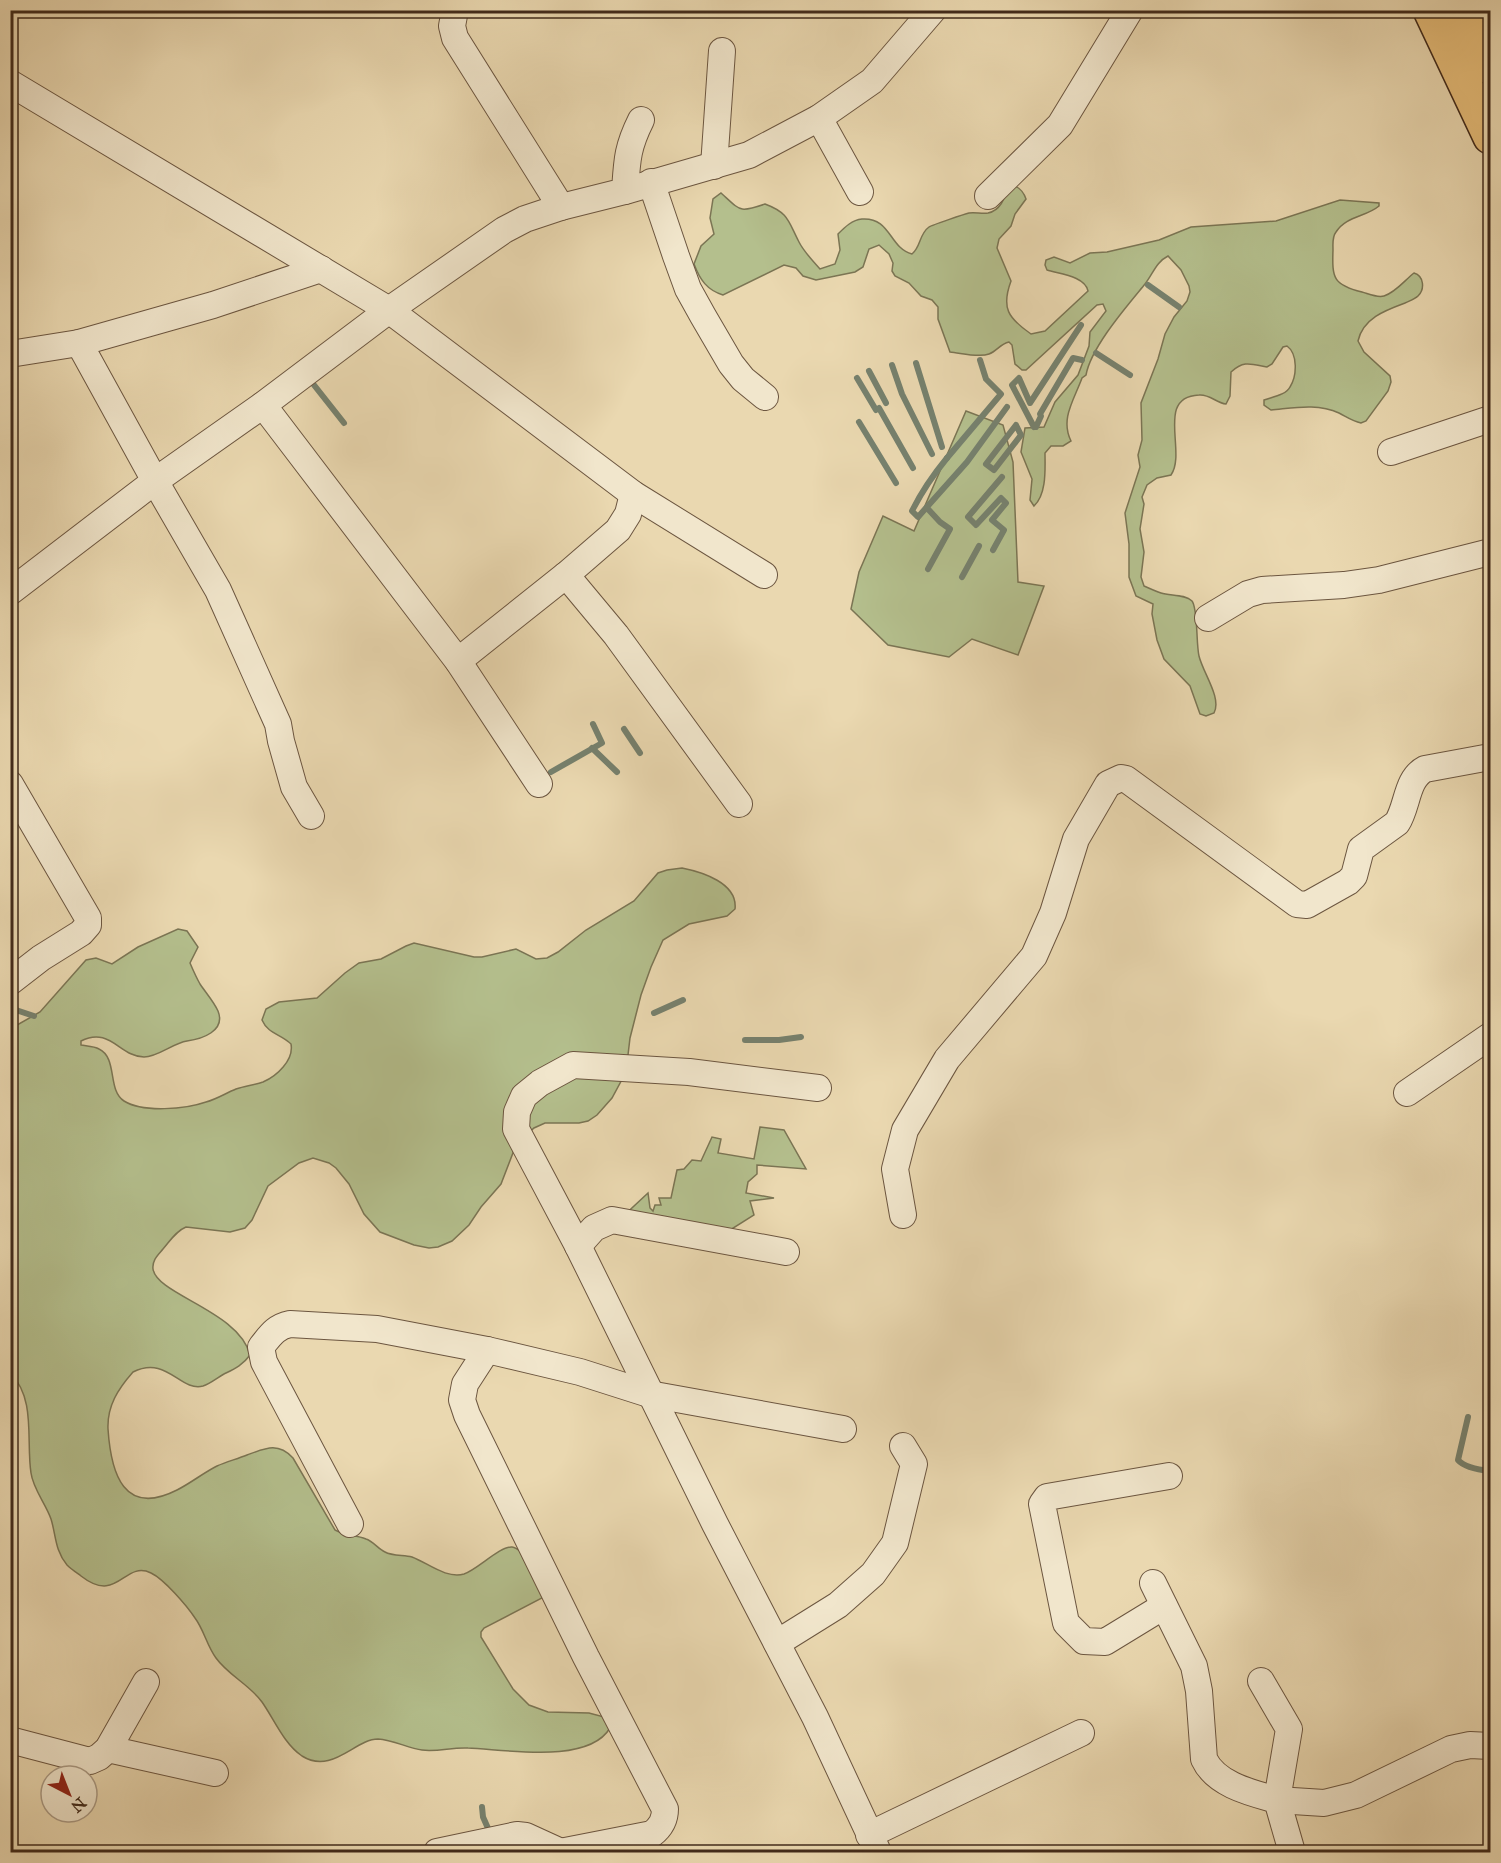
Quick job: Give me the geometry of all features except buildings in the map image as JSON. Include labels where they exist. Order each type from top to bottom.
[{"type":"highway","points":[[1430,10],[1491,137]]},
{"type":"highway","points":[[1460,10],[1491,68]]},
{"type":"street","points":[[455,10],[452,26],[455,38],[561,207]]},
{"type":"street","points":[[10,592],[155,481],[263,405],[389,310],[504,230],[525,219],[561,207],[749,155],[819,118],[872,81],[933,10]]},
{"type":"street","points":[[988,196],[1060,125],[1130,10]]},
{"type":"street","points":[[714,166],[722,51]]},
{"type":"street","points":[[10,83],[389,310],[633,494],[764,575]]},
{"type":"street","points":[[819,118],[860,192]]},
{"type":"street","points":[[625,191],[627,154],[631,139],[641,120]]},
{"type":"street","points":[[651,182],[688,289],[730,364],[743,379],[765,397]]},
{"type":"street","points":[[10,354],[79,343],[213,304],[321,269]]},
{"type":"street","points":[[79,343],[218,590],[278,724],[294,787],[311,816]]},
{"type":"street","points":[[263,405],[458,660],[539,784]]},
{"type":"street","points":[[1391,452],[1491,419]]},
{"type":"street","points":[[458,660],[566,575],[618,530],[628,514],[633,494]]},
{"type":"street","points":[[1208,618],[1248,594],[1262,590],[1344,585],[1380,580],[1491,552]]},
{"type":"street","points":[[566,575],[616,635],[739,804]]},
{"type":"street","points":[[903,1215],[895,1169],[905,1130],[946,1059],[1034,956],[1053,913],[1076,839],[1108,784],[1121,778],[1126,779],[1297,904],[1307,905],[1354,876],[1360,849],[1397,823],[1415,777],[1420,772],[1425,769],[1491,757]]},
{"type":"street","points":[[10,784],[88,918],[88,925],[81,933],[41,958],[10,982]]},
{"type":"street","points":[[1407,1093],[1491,1036]]},
{"type":"street","points":[[818,1088],[689,1072],[573,1065],[540,1083],[524,1096],[517,1112],[516,1129],[578,1246],[649,1394],[815,1717],[873,1844],[1081,1733]]},
{"type":"street","points":[[578,1246],[594,1228],[612,1220],[786,1252]]},
{"type":"street","points":[[350,1524],[264,1362],[261,1347],[274,1329],[290,1324],[377,1329],[487,1350],[580,1372],[649,1394],[843,1429]]},
{"type":"street","points":[[438,1852],[517,1835],[526,1836],[560,1852],[652,1834],[660,1828],[665,1818],[665,1809],[586,1657],[467,1415],[462,1400],[465,1384],[487,1350]]},
{"type":"street","points":[[777,1643],[838,1605],[873,1574],[895,1543],[914,1464],[903,1446]]},
{"type":"street","points":[[1164,1606],[1105,1642],[1084,1641],[1066,1623],[1042,1503],[1047,1497],[1169,1476]]},
{"type":"street","points":[[1153,1583],[1194,1666],[1199,1691],[1204,1759],[1209,1769],[1240,1789],[1277,1800],[1324,1803],[1356,1795],[1451,1749],[1470,1745],[1491,1746]]},
{"type":"street","points":[[1261,1681],[1289,1729],[1277,1800],[1292,1852]]},
{"type":"street","points":[[10,1740],[90,1761],[108,1749],[146,1682]]},
{"type":"street","points":[[108,1749],[215,1773]]},
{"type":"green space","points":[[1009,184],[1020,189],[1026,199],[1015,214],[1011,226],[999,239],[997,248],[1011,281],[1007,298],[1009,312],[1017,323],[1031,334],[1045,331],[1088,291],[1086,286],[1077,279],[1047,270],[1046,260],[1054,257],[1070,263],[1090,253],[1107,252],[1159,240],[1191,227],[1276,221],[1340,200],[1379,203],[1379,206],[1345,223],[1335,234],[1333,267],[1336,279],[1340,283],[1352,289],[1381,296],[1392,292],[1414,273],[1422,280],[1422,290],[1418,296],[1376,316],[1361,333],[1358,341],[1364,352],[1390,376],[1391,382],[1388,391],[1366,421],[1361,423],[1322,408],[1271,410],[1264,405],[1264,400],[1285,392],[1292,382],[1295,360],[1287,346],[1283,347],[1272,364],[1267,367],[1244,364],[1231,372],[1230,396],[1226,404],[1199,395],[1186,398],[1178,405],[1175,415],[1175,465],[1171,475],[1157,478],[1147,485],[1142,497],[1144,504],[1140,529],[1144,552],[1141,577],[1144,586],[1192,601],[1199,656],[1216,700],[1214,713],[1206,716],[1200,714],[1190,686],[1164,659],[1157,640],[1152,614],[1153,604],[1136,596],[1129,577],[1129,544],[1125,513],[1140,467],[1138,455],[1142,440],[1141,403],[1165,334],[1174,317],[1187,301],[1190,292],[1181,270],[1168,256],[1158,265],[1095,352],[1069,410],[1067,425],[1071,441],[1063,446],[1051,446],[1045,453],[1043,488],[1034,506],[1030,500],[1032,479],[1021,452],[1025,428],[1044,427],[1055,402],[1078,375],[1089,346],[1090,332],[1106,311],[1103,304],[1097,305],[1026,370],[1022,370],[1015,364],[1012,345],[1009,342],[985,355],[950,352],[938,319],[938,307],[932,300],[921,296],[909,283],[895,276],[889,254],[879,245],[869,249],[863,267],[855,272],[816,280],[803,276],[796,268],[784,265],[723,295],[705,284],[694,264],[701,246],[714,234],[710,218],[713,199],[721,193],[741,209],[750,209],[765,204],[783,214],[803,249],[820,269],[835,264],[840,250],[838,234],[855,221],[862,219],[879,223],[904,251],[912,254],[923,233],[929,227],[969,213],[988,213],[997,209]]},
{"type":"green space","points":[[966,411],[1003,425],[1013,462],[1018,582],[1044,586],[1018,655],[972,639],[949,657],[888,645],[851,609],[859,572],[883,516],[914,531]]},
{"type":"green space","points":[[682,868],[699,872],[725,886],[731,892],[735,909],[727,916],[689,924],[663,940],[641,995],[630,1038],[626,1072],[612,1098],[597,1115],[588,1121],[545,1123],[534,1128],[516,1145],[501,1184],[469,1225],[452,1241],[429,1248],[414,1245],[380,1232],[364,1214],[349,1184],[336,1168],[313,1158],[299,1163],[268,1186],[252,1220],[245,1228],[230,1232],[186,1227],[173,1236],[154,1260],[153,1269],[158,1278],[168,1287],[216,1315],[231,1327],[243,1340],[250,1355],[238,1366],[203,1386],[187,1384],[155,1368],[133,1372],[115,1398],[108,1421],[113,1461],[117,1475],[124,1486],[133,1494],[144,1498],[159,1497],[177,1490],[220,1465],[260,1450],[277,1448],[293,1458],[335,1530],[369,1540],[382,1551],[412,1557],[444,1572],[457,1575],[469,1572],[507,1548],[517,1549],[532,1567],[547,1593],[542,1598],[484,1628],[481,1637],[513,1689],[529,1705],[548,1712],[589,1713],[608,1718],[610,1728],[599,1740],[565,1751],[523,1752],[462,1748],[428,1750],[378,1739],[361,1744],[333,1759],[313,1761],[302,1756],[290,1745],[257,1696],[221,1664],[195,1618],[162,1581],[151,1573],[142,1571],[134,1572],[112,1584],[104,1586],[94,1584],[69,1566],[60,1554],[51,1519],[32,1479],[27,1408],[19,1384],[11,1374],[10,1029],[40,1012],[86,960],[96,958],[112,964],[138,947],[178,929],[187,931],[198,947],[190,963],[200,984],[218,1011],[220,1018],[216,1029],[206,1036],[182,1042],[144,1057],[136,1056],[100,1037],[91,1037],[81,1041],[81,1045],[97,1048],[105,1053],[109,1059],[116,1090],[124,1101],[132,1105],[153,1108],[176,1108],[198,1104],[236,1089],[263,1082],[283,1067],[290,1056],[291,1044],[271,1031],[262,1020],[266,1009],[279,1002],[317,998],[359,963],[381,959],[414,943],[474,957],[516,949],[536,959],[547,958],[586,930],[634,901],[658,873]]},
{"type":"green space","points":[[760,1127],[784,1130],[806,1169],[757,1165],[757,1174],[748,1182],[746,1193],[774,1198],[750,1201],[754,1215],[727,1232],[618,1221],[648,1193],[650,1208],[653,1211],[655,1205],[661,1205],[659,1198],[671,1198],[677,1170],[684,1169],[692,1160],[701,1161],[712,1137],[721,1139],[718,1153],[754,1159]]},
{"type":"waterway","points":[[1148,285],[1179,307]]},
{"type":"waterway","points":[[1034,427],[1012,385],[1019,378],[1030,403],[1081,325]]},
{"type":"waterway","points":[[1096,353],[1130,375]]},
{"type":"waterway","points":[[1036,427],[1040,414],[1073,358],[1082,360]]},
{"type":"waterway","points":[[947,458],[1001,394],[986,379],[980,360]]},
{"type":"waterway","points":[[916,363],[942,447]]},
{"type":"waterway","points":[[892,365],[902,394],[932,454]]},
{"type":"waterway","points":[[869,371],[886,403]]},
{"type":"waterway","points":[[857,378],[876,410]]},
{"type":"waterway","points":[[314,385],[344,423]]},
{"type":"waterway","points":[[947,458],[928,483],[912,511],[918,517],[967,462],[1007,407]]},
{"type":"waterway","points":[[879,408],[913,468]]},
{"type":"waterway","points":[[859,422],[896,483]]},
{"type":"waterway","points":[[1016,425],[1021,435],[994,470],[986,464],[1016,425]]},
{"type":"waterway","points":[[993,550],[1004,530],[992,520],[1006,503],[1001,498],[976,525],[968,517],[1002,477]]},
{"type":"waterway","points":[[927,508],[950,529],[928,569]]},
{"type":"waterway","points":[[962,577],[979,546]]},
{"type":"waterway","points":[[551,772],[602,743],[593,724]]},
{"type":"waterway","points":[[624,729],[640,753]]},
{"type":"waterway","points":[[592,748],[617,772]]},
{"type":"waterway","points":[[654,1013],[683,1000]]},
{"type":"waterway","points":[[10,1008],[34,1016]]},
{"type":"waterway","points":[[745,1040],[779,1040],[801,1037]]},
{"type":"waterway","points":[[1468,1417],[1458,1460],[1469,1467],[1490,1471]]},
{"type":"waterway","points":[[482,1807],[483,1817],[491,1835]]}]
